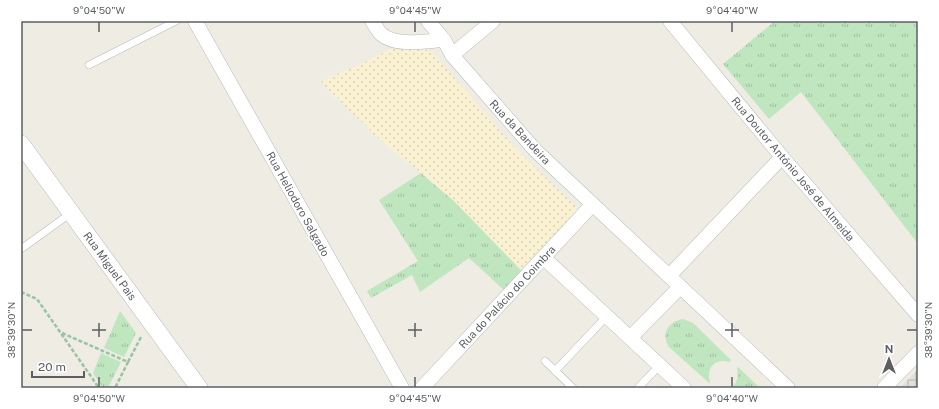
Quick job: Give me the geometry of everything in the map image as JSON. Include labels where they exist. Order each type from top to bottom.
[{"type":"street","name":"Rua Heliodoro Salgado","points":[[195,21],[402,388]]},
{"type":"street","points":[[372,21],[381,34],[393,41],[406,42],[444,40]]},
{"type":"street","name":"Rua da Bandeira","points":[[428,21],[444,40],[452,55],[530,145],[788,388]]},
{"type":"street","points":[[452,55],[493,21]]},
{"type":"street","name":"Rua Doutor António José de Almeida","points":[[670,21],[782,157],[918,315]]},
{"type":"street","name":"Rua Miguel Pais","points":[[21,144],[199,388]]},
{"type":"street","points":[[669,276],[782,157]]},
{"type":"street","name":"Rua do Palácio do Coimbra","points":[[422,388],[592,205]]},
{"type":"street","points":[[544,258],[684,388]]},
{"type":"street","points":[[630,338],[680,286]]},
{"type":"street","points":[[884,388],[918,353]]},
{"type":"lane","points":[[89,65],[176,21]]},
{"type":"lane","points":[[21,249],[71,212]]},
{"type":"lane","points":[[555,370],[607,316]]},
{"type":"lane","points":[[545,361],[574,388]]},
{"type":"lane","points":[[638,388],[660,365]]},
{"type":"path","points":[[21,292],[37,299],[99,388]]},
{"type":"path","points":[[61,333],[128,362]]},
{"type":"path","points":[[115,388],[143,333]]},
{"type":"shaded area","points":[[918,369],[918,388],[900,388]]},
{"type":"green space","points":[[775,21],[918,21],[918,244],[801,92],[769,119],[723,64]]},
{"type":"green space","points":[[421,173],[454,201],[522,271],[504,290],[469,258],[420,292],[412,275],[371,298],[367,291],[418,261],[379,200]]},
{"type":"green space","points":[[120,311],[136,333],[124,357],[104,348]]},
{"type":"green space","points":[[683,319],[693,323],[731,360],[729,362],[720,361],[713,365],[709,372],[709,383],[669,347],[666,338],[667,329],[673,323]]},
{"type":"green space","points":[[101,353],[121,362],[108,388],[103,388],[93,373]]},
{"type":"green space","points":[[738,367],[760,388],[731,388],[737,380]]},
{"type":"sand","points":[[421,48],[433,53],[517,150],[577,207],[576,212],[522,271],[454,201],[370,132],[371,131],[363,123],[345,107],[338,97],[335,99],[321,81],[391,49]]}]
